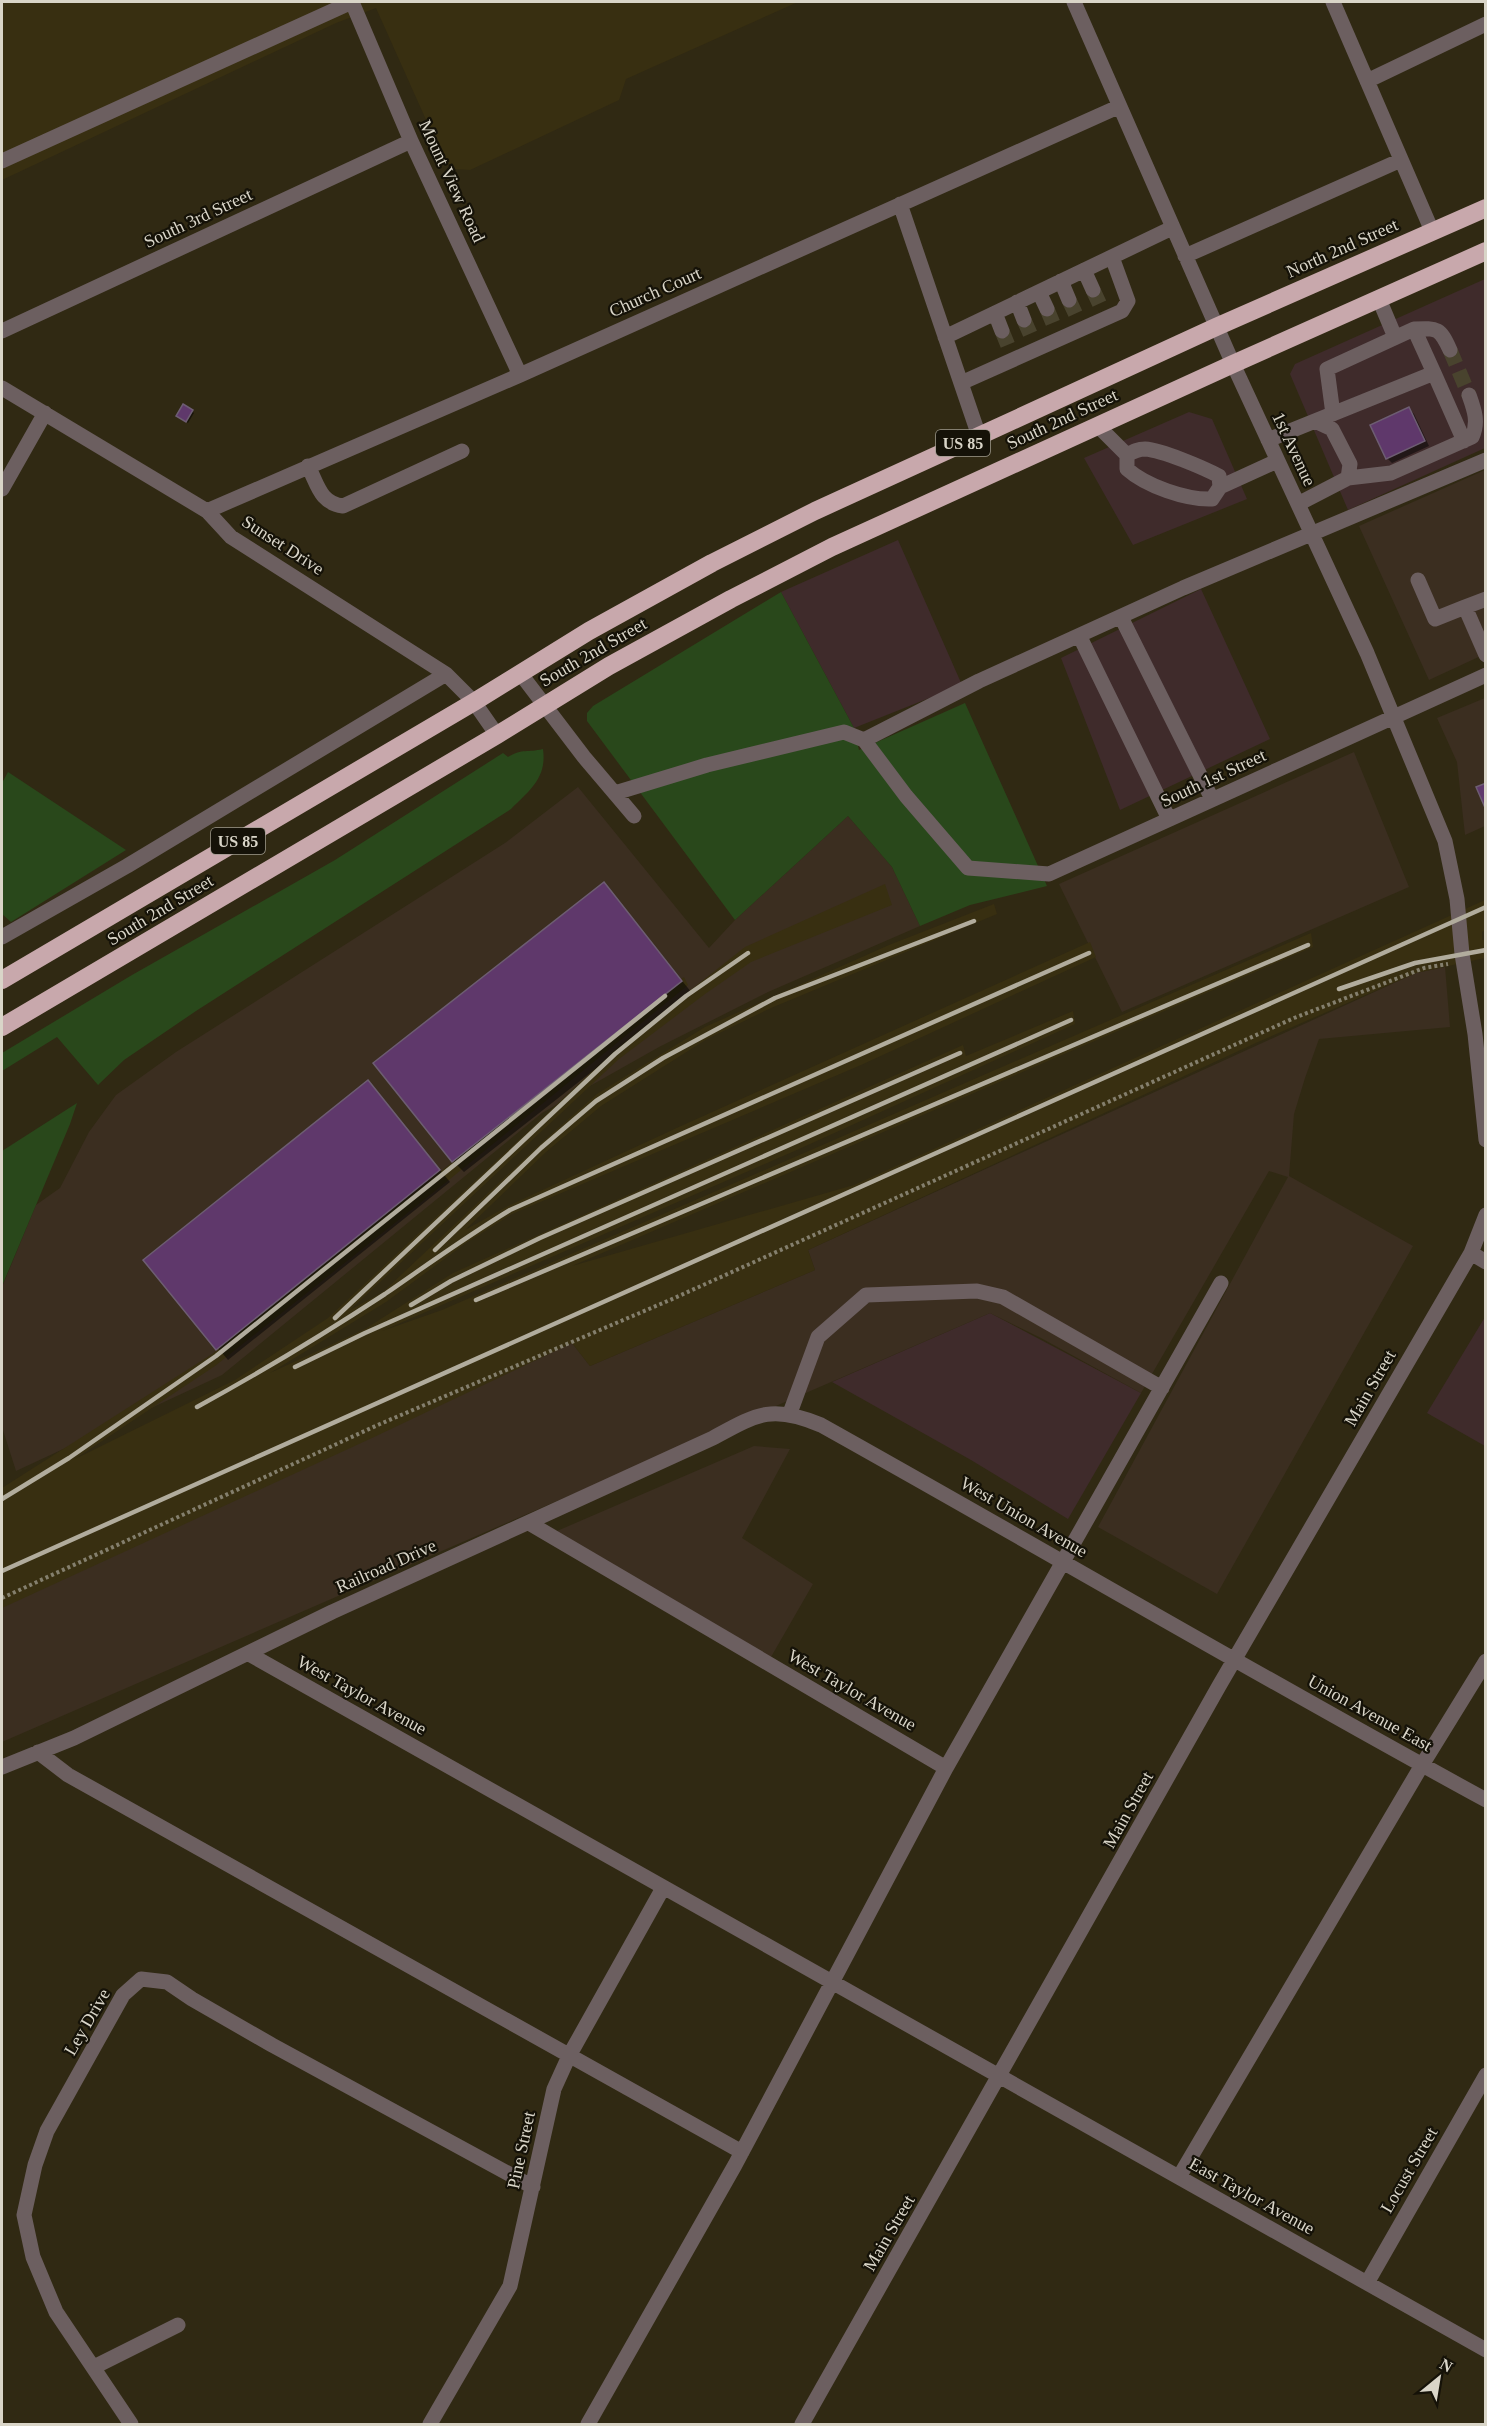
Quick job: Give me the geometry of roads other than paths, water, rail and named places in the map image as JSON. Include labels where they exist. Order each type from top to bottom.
[{"type":"highway","name":"North 2nd Street","points":[[1216,327],[1485,208]]},
{"type":"highway","name":"US 85","points":[[1233,364],[1485,251]]},
{"type":"highway","name":"South 2nd Street","points":[[2,980],[474,702],[589,631],[712,563],[815,511],[1216,327]]},
{"type":"highway","name":"South 2nd Street","points":[[2,1027],[497,735],[609,666],[721,604],[822,552],[1233,364]]},
{"type":"street","points":[[2,161],[352,2]]},
{"type":"street","name":"Mount View Road","points":[[352,2],[411,141],[520,375]]},
{"type":"street","name":"1st Avenue","points":[[1074,2],[1216,327],[1394,716],[1445,841],[1457,899],[1484,1117]]},
{"type":"street","points":[[1333,2],[1432,231]]},
{"type":"street","points":[[1367,81],[1485,24]]},
{"type":"street","name":"Church Court","points":[[207,511],[520,375],[1118,106]]},
{"type":"street","name":"South 3rd Street","points":[[2,331],[411,141]]},
{"type":"street","points":[[1185,256],[1401,160]]},
{"type":"street","points":[[900,204],[979,436]]},
{"type":"street","points":[[945,337],[1172,228]]},
{"type":"street","points":[[961,383],[1034,343],[1103,313],[1122,311],[1128,301],[1112,257]]},
{"type":"street","points":[[1084,270],[1093,290]]},
{"type":"street","points":[[1061,281],[1069,300]]},
{"type":"street","points":[[1039,292],[1047,309]]},
{"type":"street","points":[[1379,299],[1395,338]]},
{"type":"street","points":[[1017,302],[1024,320]]},
{"type":"street","points":[[995,313],[1002,331]]},
{"type":"street","points":[[1333,414],[1327,369],[1414,329],[1436,328],[1441,332],[1450,350]]},
{"type":"street","points":[[1414,329],[1464,441]]},
{"type":"street","points":[[1268,440],[1434,373]]},
{"type":"street","name":"Sunset Drive","points":[[2,388],[207,511],[231,537],[446,674],[474,702],[497,735]]},
{"type":"street","points":[[1298,504],[1348,478],[1391,473],[1472,437],[1476,416],[1470,395]]},
{"type":"street","points":[[2,489],[45,413]]},
{"type":"street","points":[[1317,422],[1332,429],[1350,464],[1348,478]]},
{"type":"street","points":[[1098,426],[1127,455],[1127,469],[1139,480],[1197,499],[1212,498],[1220,487],[1277,461]]},
{"type":"street","points":[[1127,455],[1136,450],[1148,449],[1206,469],[1219,476],[1220,487]]},
{"type":"street","points":[[308,466],[325,500],[333,505],[344,506],[462,451]]},
{"type":"street","points":[[615,793],[706,765],[844,732],[864,740],[979,681],[1080,637],[1183,588],[1485,460]]},
{"type":"street","points":[[1418,580],[1435,618],[1485,599]]},
{"type":"street","points":[[1465,607],[1485,655]]},
{"type":"street","points":[[1121,617],[1212,800]]},
{"type":"street","points":[[1080,637],[1169,819]]},
{"type":"street","points":[[520,673],[634,816]]},
{"type":"street","points":[[2,937],[127,866],[446,674]]},
{"type":"street","name":"South 1st Street","points":[[864,740],[906,796],[968,868],[1049,874],[1485,675]]},
{"type":"street","points":[[1484,1117],[1485,1140]]},
{"type":"street","name":"Main Street","points":[[802,2424],[1235,1660],[1471,1253],[1485,1215]]},
{"type":"street","points":[[1471,1253],[1485,1262]]},
{"type":"street","points":[[588,2424],[742,2152],[946,1768],[1221,1283]]},
{"type":"street","points":[[790,1413],[818,1337],[866,1295],[977,1291],[1003,1297],[1162,1388]]},
{"type":"street","name":"Railroad Drive","points":[[2,1767],[249,1654],[332,1612],[713,1438],[748,1419],[777,1413],[790,1413]]},
{"type":"street","name":"West Union Avenue","points":[[790,1413],[821,1425],[1235,1660]]},
{"type":"street","name":"West Taylor Avenue","points":[[529,1523],[946,1768]]},
{"type":"street","name":"West Taylor Avenue","points":[[249,1654],[1000,2078]]},
{"type":"street","name":"Union Avenue East","points":[[1235,1660],[1485,1800]]},
{"type":"street","points":[[1179,2177],[1485,1661]]},
{"type":"street","points":[[38,1752],[68,1775],[742,2152]]},
{"type":"street","name":"Pine Street","points":[[430,2424],[510,2286],[554,2089],[569,2056],[663,1888]]},
{"type":"street","name":"Ley Drive","points":[[131,2424],[56,2312],[33,2257],[24,2215],[35,2165],[47,2131],[123,1995],[141,1980],[167,1982],[272,2045],[533,2187]]},
{"type":"street","name":"East Taylor Avenue","points":[[1000,2078],[1485,2350]]},
{"type":"street","name":"Locust Street","points":[[1367,2283],[1484,2083]]},
{"type":"street","points":[[94,2367],[178,2325]]},
{"type":"tunnel","points":[[1093,290],[1101,307]]},
{"type":"tunnel","points":[[1069,300],[1077,317]]},
{"type":"tunnel","points":[[1047,309],[1055,328]]},
{"type":"tunnel","points":[[1024,320],[1032,338]]},
{"type":"tunnel","points":[[1002,331],[1009,348]]},
{"type":"tunnel","points":[[1450,350],[1469,395]]},
{"type":"railway","points":[[2,1571],[1486,907]]},
{"type":"railway","points":[[435,1250],[541,1148],[596,1101],[663,1058],[775,998],[974,921]]},
{"type":"railway","points":[[476,1300],[1308,945]]},
{"type":"railway","points":[[1339,989],[1415,963],[1486,950]]},
{"type":"railway","points":[[335,1318],[615,1054],[686,996],[748,953]]},
{"type":"railway","points":[[197,1407],[339,1324],[510,1210],[1089,953]]},
{"type":"railway","points":[[2,1499],[69,1458],[216,1356],[665,996]]},
{"type":"railway","points":[[295,1367],[365,1333],[1071,1020]]},
{"type":"railway","points":[[411,1305],[451,1281],[540,1238],[960,1053]]}]
